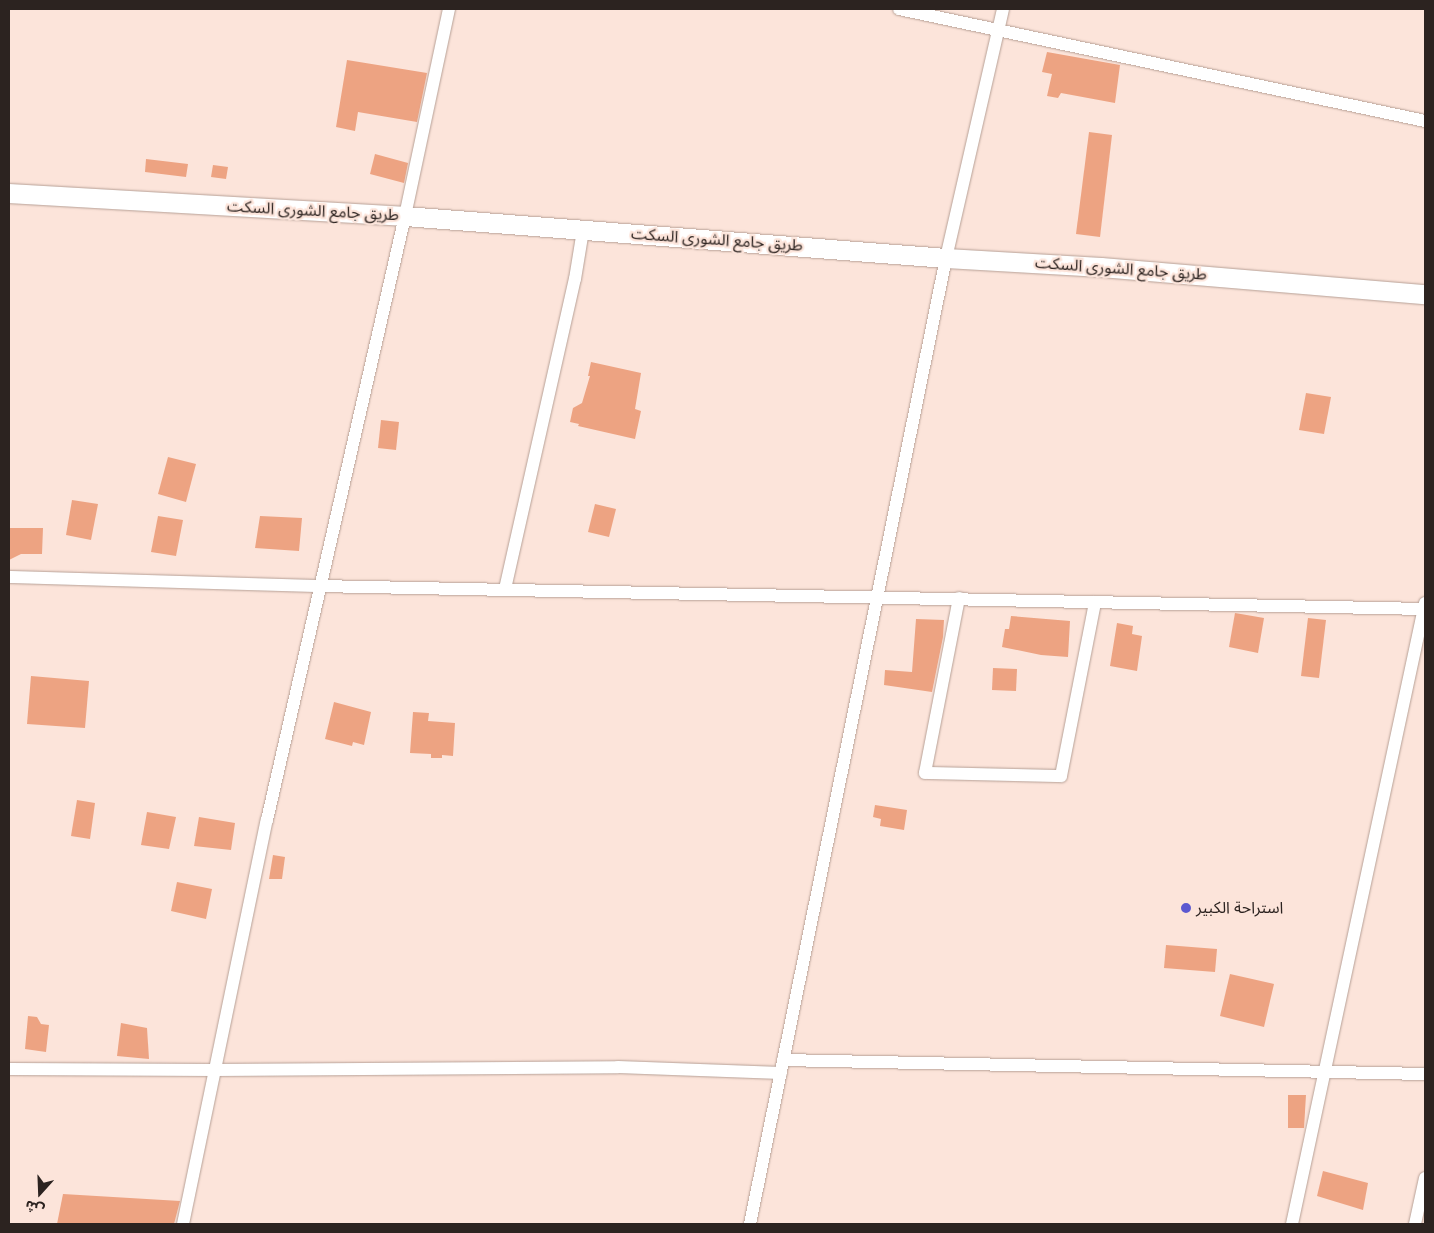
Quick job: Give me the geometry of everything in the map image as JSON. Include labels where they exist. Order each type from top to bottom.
[{"type":"main road","name":"طريق جامع الشورى السكت","points":[[9,193],[405,216],[946,258],[1101,267],[1425,294]]},
{"type":"street","points":[[183,1224],[266,820],[318,586],[405,216],[450,9]]},
{"type":"street","points":[[899,9],[1425,121]]},
{"type":"street","points":[[750,1224],[946,258],[1003,9]]},
{"type":"street","points":[[504,589],[576,279],[582,230]]},
{"type":"street","points":[[9,577],[318,586],[878,596],[1095,602],[1424,606],[1421,644],[1324,1072],[1292,1224]]},
{"type":"street","points":[[959,598],[925,774],[1061,776],[1095,602]]},
{"type":"street","points":[[783,1060],[1425,1074]]},
{"type":"street","points":[[9,1069],[215,1070],[618,1067],[781,1073]]},
{"type":"street","points":[[1415,1224],[1425,1178]]},
{"type":"building","points":[[1047,52],[1120,65],[1115,103],[1061,93],[1058,98],[1047,96],[1052,74],[1042,72]]},
{"type":"building","points":[[347,60],[427,73],[417,122],[358,112],[355,131],[336,127]]},
{"type":"building","points":[[1089,132],[1112,135],[1100,237],[1076,234]]},
{"type":"building","points":[[375,154],[408,163],[404,183],[370,174]]},
{"type":"building","points":[[146,159],[188,164],[186,177],[145,172]]},
{"type":"building","points":[[213,165],[228,167],[226,179],[211,177]]},
{"type":"building","points":[[591,362],[641,373],[635,409],[641,411],[635,439],[578,426],[579,424],[570,422],[573,408],[582,403],[590,376],[588,376]]},
{"type":"building","points":[[1306,393],[1331,397],[1324,434],[1299,430]]},
{"type":"building","points":[[381,420],[399,422],[396,450],[378,448]]},
{"type":"building","points":[[168,457],[196,464],[186,502],[158,494]]},
{"type":"building","points":[[72,500],[98,504],[91,540],[66,535]]},
{"type":"building","points":[[595,504],[616,509],[609,537],[588,532]]},
{"type":"building","points":[[158,516],[183,520],[176,556],[151,552]]},
{"type":"building","points":[[260,516],[302,518],[299,551],[255,548]]},
{"type":"building","points":[[9,528],[43,528],[42,554],[21,554],[9,560]]},
{"type":"building","points":[[1235,613],[1264,618],[1258,653],[1229,647]]},
{"type":"building","points":[[1011,616],[1070,621],[1068,657],[1041,655],[1002,647],[1005,629],[1009,629]]},
{"type":"building","points":[[1308,618],[1326,620],[1319,678],[1301,676]]},
{"type":"building","points":[[916,619],[944,620],[943,637],[932,692],[884,685],[885,670],[912,672]]},
{"type":"building","points":[[1117,623],[1133,626],[1132,634],[1142,636],[1137,671],[1110,666]]},
{"type":"building","points":[[993,668],[1017,669],[1016,691],[992,690]]},
{"type":"building","points":[[31,676],[89,681],[85,728],[27,724]]},
{"type":"building","points":[[334,702],[371,712],[364,745],[353,742],[352,746],[325,739]]},
{"type":"building","points":[[413,712],[429,713],[428,721],[455,723],[453,756],[442,755],[442,758],[431,758],[431,754],[410,753]]},
{"type":"building","points":[[77,800],[95,803],[90,839],[71,836]]},
{"type":"building","points":[[875,805],[907,810],[904,830],[880,826],[881,819],[873,817]]},
{"type":"building","points":[[147,812],[176,817],[169,849],[141,845]]},
{"type":"building","points":[[199,817],[235,823],[231,850],[194,846]]},
{"type":"building","points":[[273,855],[285,857],[282,879],[269,879]]},
{"type":"building","points":[[177,882],[212,889],[206,919],[171,911]]},
{"type":"building","points":[[1166,945],[1217,949],[1215,972],[1164,968]]},
{"type":"building","points":[[1230,974],[1274,984],[1264,1027],[1220,1016]]},
{"type":"building","points":[[28,1016],[37,1017],[41,1024],[49,1025],[46,1052],[25,1049]]},
{"type":"building","points":[[121,1023],[147,1028],[149,1059],[117,1056]]},
{"type":"building","points":[[1288,1095],[1306,1095],[1304,1128],[1288,1128]]},
{"type":"building","points":[[1323,1171],[1368,1183],[1363,1210],[1317,1196]]},
{"type":"building","points":[[63,1194],[180,1201],[174,1224],[57,1224]]},
{"type":"place","name":"استراحة الكبير","points":[[1186,908]]}]
